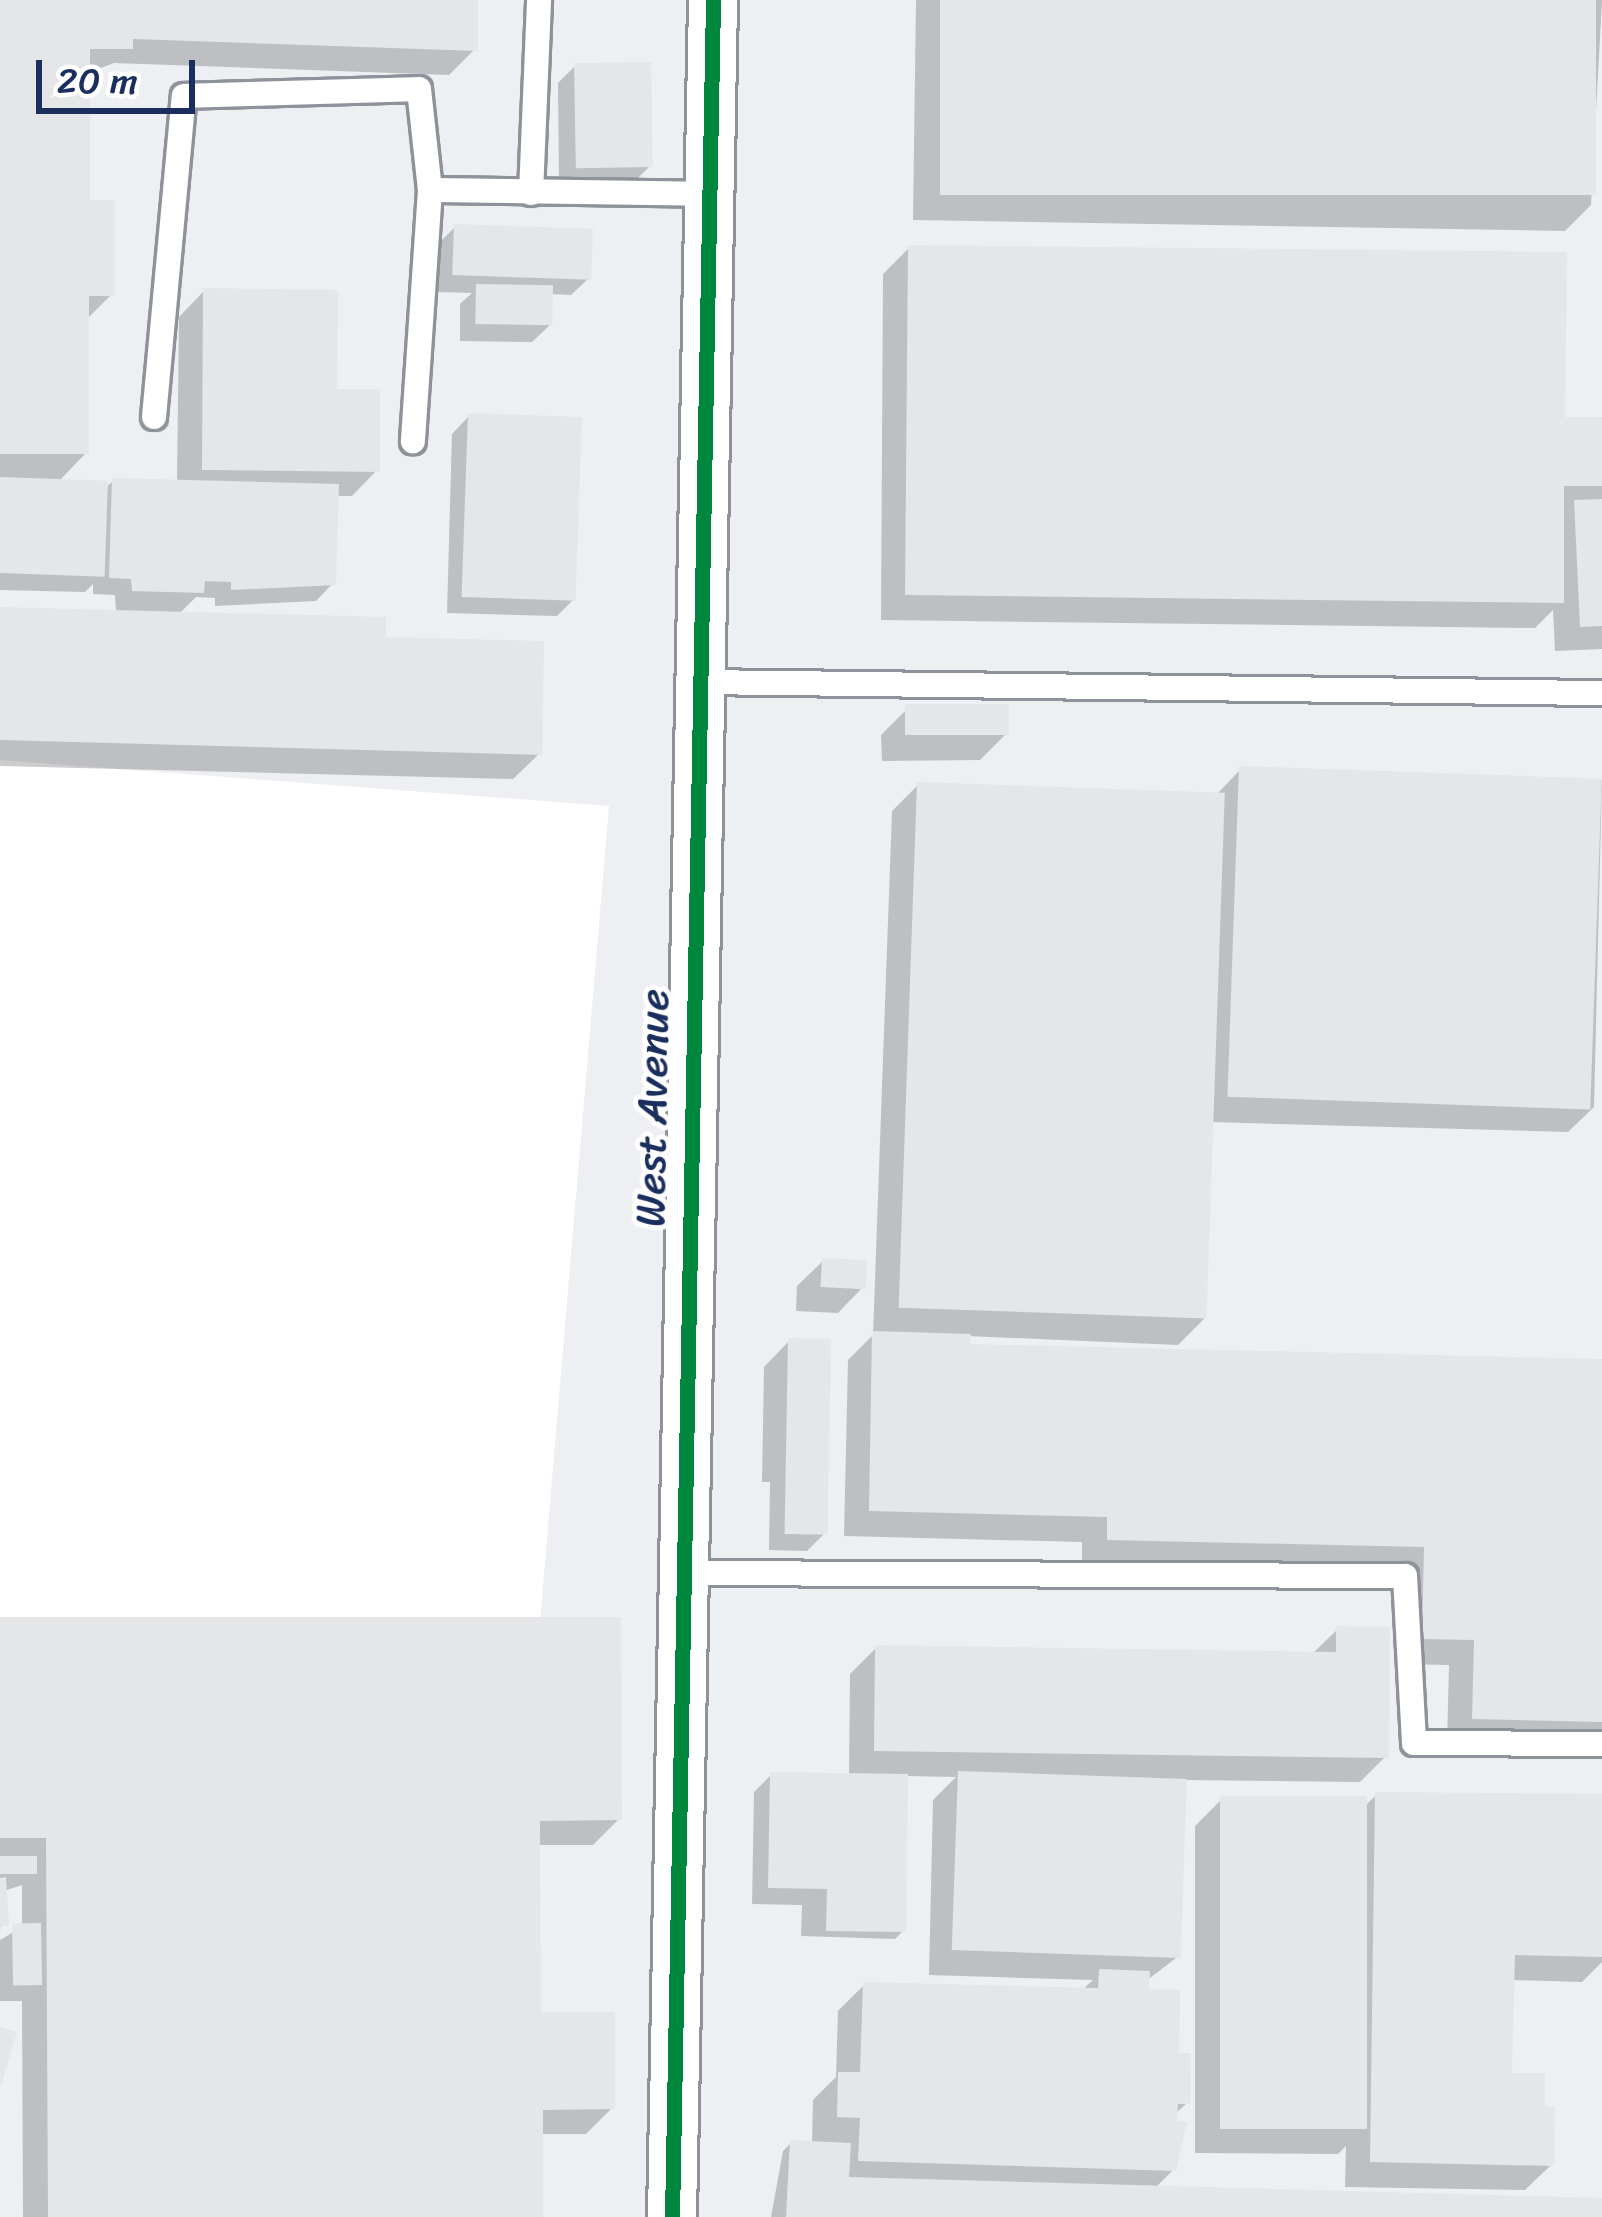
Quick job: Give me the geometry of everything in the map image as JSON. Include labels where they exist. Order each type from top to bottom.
[{"type":"street","name":"West Avenue","points":[[672,2217],[679,1573],[713,0]]},
{"type":"lane","points":[[531,193],[539,0]]},
{"type":"lane","points":[[154,417],[184,97],[419,89],[430,190],[413,441]]},
{"type":"lane","points":[[430,190],[708,194]]},
{"type":"lane","points":[[697,682],[1602,693]]},
{"type":"lane","points":[[679,1573],[1405,1576],[1414,1743],[1602,1744]]},
{"type":"shaded area","points":[[0,0],[1602,0],[1602,2217],[0,2217],[0,1638],[539,1633],[609,806],[0,760]]},
{"type":"building","points":[[0,0],[478,0],[478,51],[133,39],[133,49],[90,49],[90,200],[115,200],[115,296],[89,296],[89,454],[0,454]]},
{"type":"building","points":[[940,0],[1596,0],[1596,195],[940,195]]},
{"type":"building","points":[[651,62],[653,167],[576,168],[574,63]]},
{"type":"building","points":[[454,224],[593,229],[591,280],[452,275]]},
{"type":"building","points":[[908,245],[1567,252],[1565,417],[1602,417],[1602,486],[1564,486],[1564,603],[905,595]]},
{"type":"building","points":[[476,284],[553,285],[552,325],[475,324]]},
{"type":"building","points":[[203,288],[338,290],[337,389],[380,389],[380,472],[202,470]]},
{"type":"building","points":[[468,413],[582,417],[576,601],[462,597]]},
{"type":"building","points":[[0,477],[108,481],[105,577],[0,573]]},
{"type":"building","points":[[112,478],[339,484],[336,585],[231,590],[231,582],[205,581],[204,593],[132,591],[131,579],[109,578]]},
{"type":"building","points":[[1602,499],[1602,626],[1580,627],[1574,500]]},
{"type":"building","points":[[0,607],[386,617],[386,637],[544,641],[542,755],[0,740]]},
{"type":"building","points":[[905,704],[1009,704],[1009,735],[905,735]]},
{"type":"building","points":[[1239,766],[1602,779],[1590,1109],[1227,1097]]},
{"type":"building","points":[[917,782],[1225,793],[1206,1318],[899,1308]]},
{"type":"building","points":[[822,1258],[867,1260],[865,1289],[820,1287]]},
{"type":"building","points":[[872,1331],[971,1334],[970,1344],[1602,1359],[1602,1722],[1472,1719],[1474,1640],[1422,1639],[1424,1547],[1107,1540],[1107,1517],[869,1511]]},
{"type":"building","points":[[788,1338],[831,1339],[828,1535],[785,1534]]},
{"type":"building","points":[[0,1617],[621,1617],[622,1820],[540,1821],[541,2012],[615,2012],[615,2109],[543,2110],[543,2217],[48,2217],[46,1838],[0,1838]]},
{"type":"building","points":[[1336,1626],[1390,1627],[1389,1758],[874,1751],[875,1645],[1336,1652]]},
{"type":"building","points":[[958,1771],[1187,1779],[1181,1958],[952,1950]]},
{"type":"building","points":[[770,1772],[908,1774],[906,1932],[826,1931],[827,1889],[768,1888]]},
{"type":"building","points":[[1375,1792],[1602,1794],[1602,1957],[1515,1955],[1512,2073],[1545,2073],[1545,2106],[1555,2107],[1554,2166],[1370,2162]]},
{"type":"building","points":[[1220,1796],[1367,1796],[1367,2129],[1220,2129]]},
{"type":"building","points":[[0,1856],[37,1856],[37,1874],[0,1874]]},
{"type":"building","points":[[6,1877],[9,1926],[0,1926],[0,1878]]},
{"type":"building","points":[[41,1923],[42,1985],[13,1985],[12,1924]]},
{"type":"building","points":[[1099,1969],[1150,1971],[1149,1989],[1180,1990],[1179,2053],[1191,2053],[1190,2104],[1178,2104],[1177,2121],[1187,2122],[1176,2171],[858,2161],[860,2118],[837,2117],[838,2072],[860,2072],[863,1982],[1098,1988]]},
{"type":"building","points":[[0,2027],[17,2032],[1,2086],[0,2086]]},
{"type":"building","points":[[790,2140],[851,2143],[849,2177],[1602,2198],[1602,2217],[786,2217]]},
{"type":"cycle path","points":[[672,2217],[713,0]]}]
